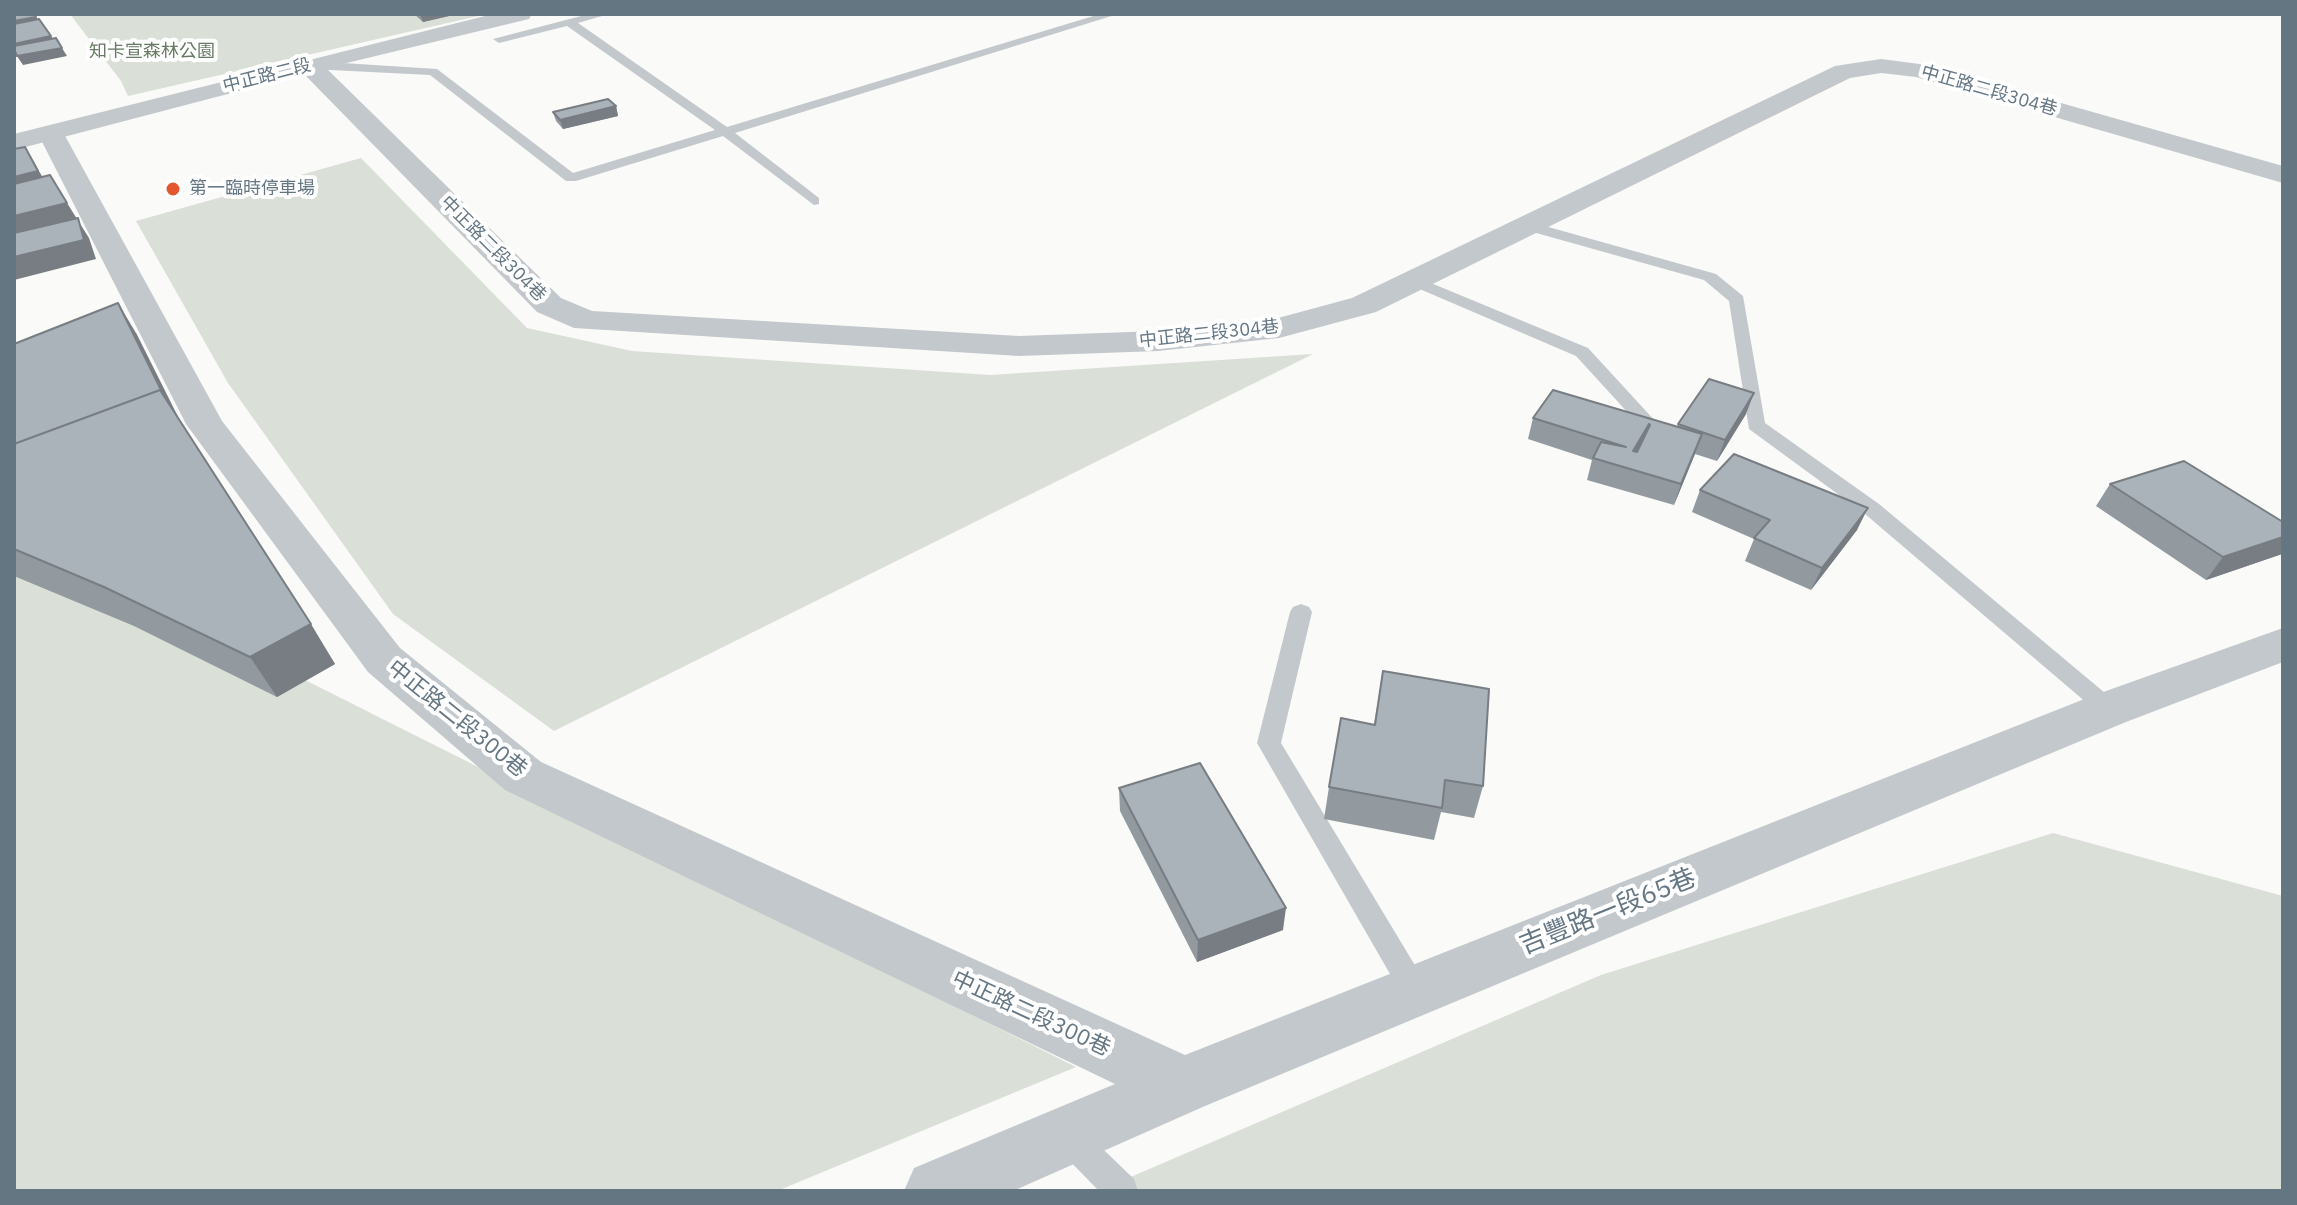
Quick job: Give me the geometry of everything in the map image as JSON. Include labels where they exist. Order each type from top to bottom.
[{"type":"street","name":"中正路二段","points":[[32,138],[309,65],[521,14]]},
{"type":"street","name":"中正路二段304巷","points":[[309,65],[549,305],[586,321],[1019,346],[1158,341],[1279,328],[1364,305],[1844,71],[1881,66],[1918,70],[2283,175]]},
{"type":"street","name":"中正路二段300巷","points":[[32,138],[205,424],[384,660],[523,776],[1183,1085]]},
{"type":"street","name":"吉豐路一段65巷","points":[[937,1191],[1183,1085],[2109,709],[2283,644]]},
{"type":"lane","points":[[499,39],[603,14]]},
{"type":"lane","points":[[309,65],[433,72],[571,178],[1112,14]]},
{"type":"lane","points":[[568,22],[723,130],[814,201]]},
{"type":"lane","points":[[1527,226],[1710,277],[1719,284],[1737,299],[1756,425],[1872,509],[2109,709]]},
{"type":"lane","points":[[1414,281],[1582,352],[1648,423]]},
{"type":"lane","points":[[1301,612],[1269,743],[1415,991]]},
{"type":"lane","points":[[1065,1135],[1122,1191]]},
{"type":"green space","name":"知卡宣森林公園","points":[[70,14],[487,14],[128,96],[121,81]]},
{"type":"green space","points":[[361,158],[527,328],[632,351],[990,375],[1313,354],[554,731],[393,614],[228,383],[136,221]]},
{"type":"green space","points":[[14,534],[1076,1067],[777,1191],[14,1191]]},
{"type":"green space","points":[[2053,833],[2283,896],[2283,1191],[1098,1191],[1601,975]]},
{"type":"building","points":[[14,14],[34,14],[36,17],[14,21]]},
{"type":"building","points":[[39,19],[51,36],[14,44],[14,24]]},
{"type":"building","points":[[56,38],[62,48],[17,56],[14,49],[14,46]]},
{"type":"building","points":[[608,99],[616,106],[560,120],[553,112]]},
{"type":"building","points":[[25,147],[38,171],[14,177],[14,149]]},
{"type":"building","points":[[50,175],[67,203],[14,216],[14,184]]},
{"type":"building","points":[[78,218],[84,240],[14,257],[14,233]]},
{"type":"building","points":[[118,303],[164,396],[160,390],[14,444],[14,344]]},
{"type":"building","points":[[1709,379],[1754,393],[1725,440],[1678,424]]},
{"type":"building","points":[[160,390],[311,624],[250,657],[104,587],[14,549],[14,444]]},
{"type":"building","points":[[1553,390],[1702,434],[1681,484],[1593,458],[1601,442],[1626,447],[1533,418]],"holes":[[[1649,424],[1637,452],[1633,451]]]},
{"type":"building","points":[[1734,454],[1868,508],[1822,568],[1754,538],[1770,520],[1700,490]]},
{"type":"building","points":[[2184,461],[2283,522],[2283,537],[2223,557],[2110,484]]},
{"type":"building","points":[[1383,671],[1489,689],[1483,786],[1445,780],[1442,808],[1329,787],[1341,718],[1375,725]]},
{"type":"building","points":[[1200,763],[1286,908],[1198,940],[1119,788]]},
{"type":"place","name":"第一臨時停車場","points":[[173,189]]}]
